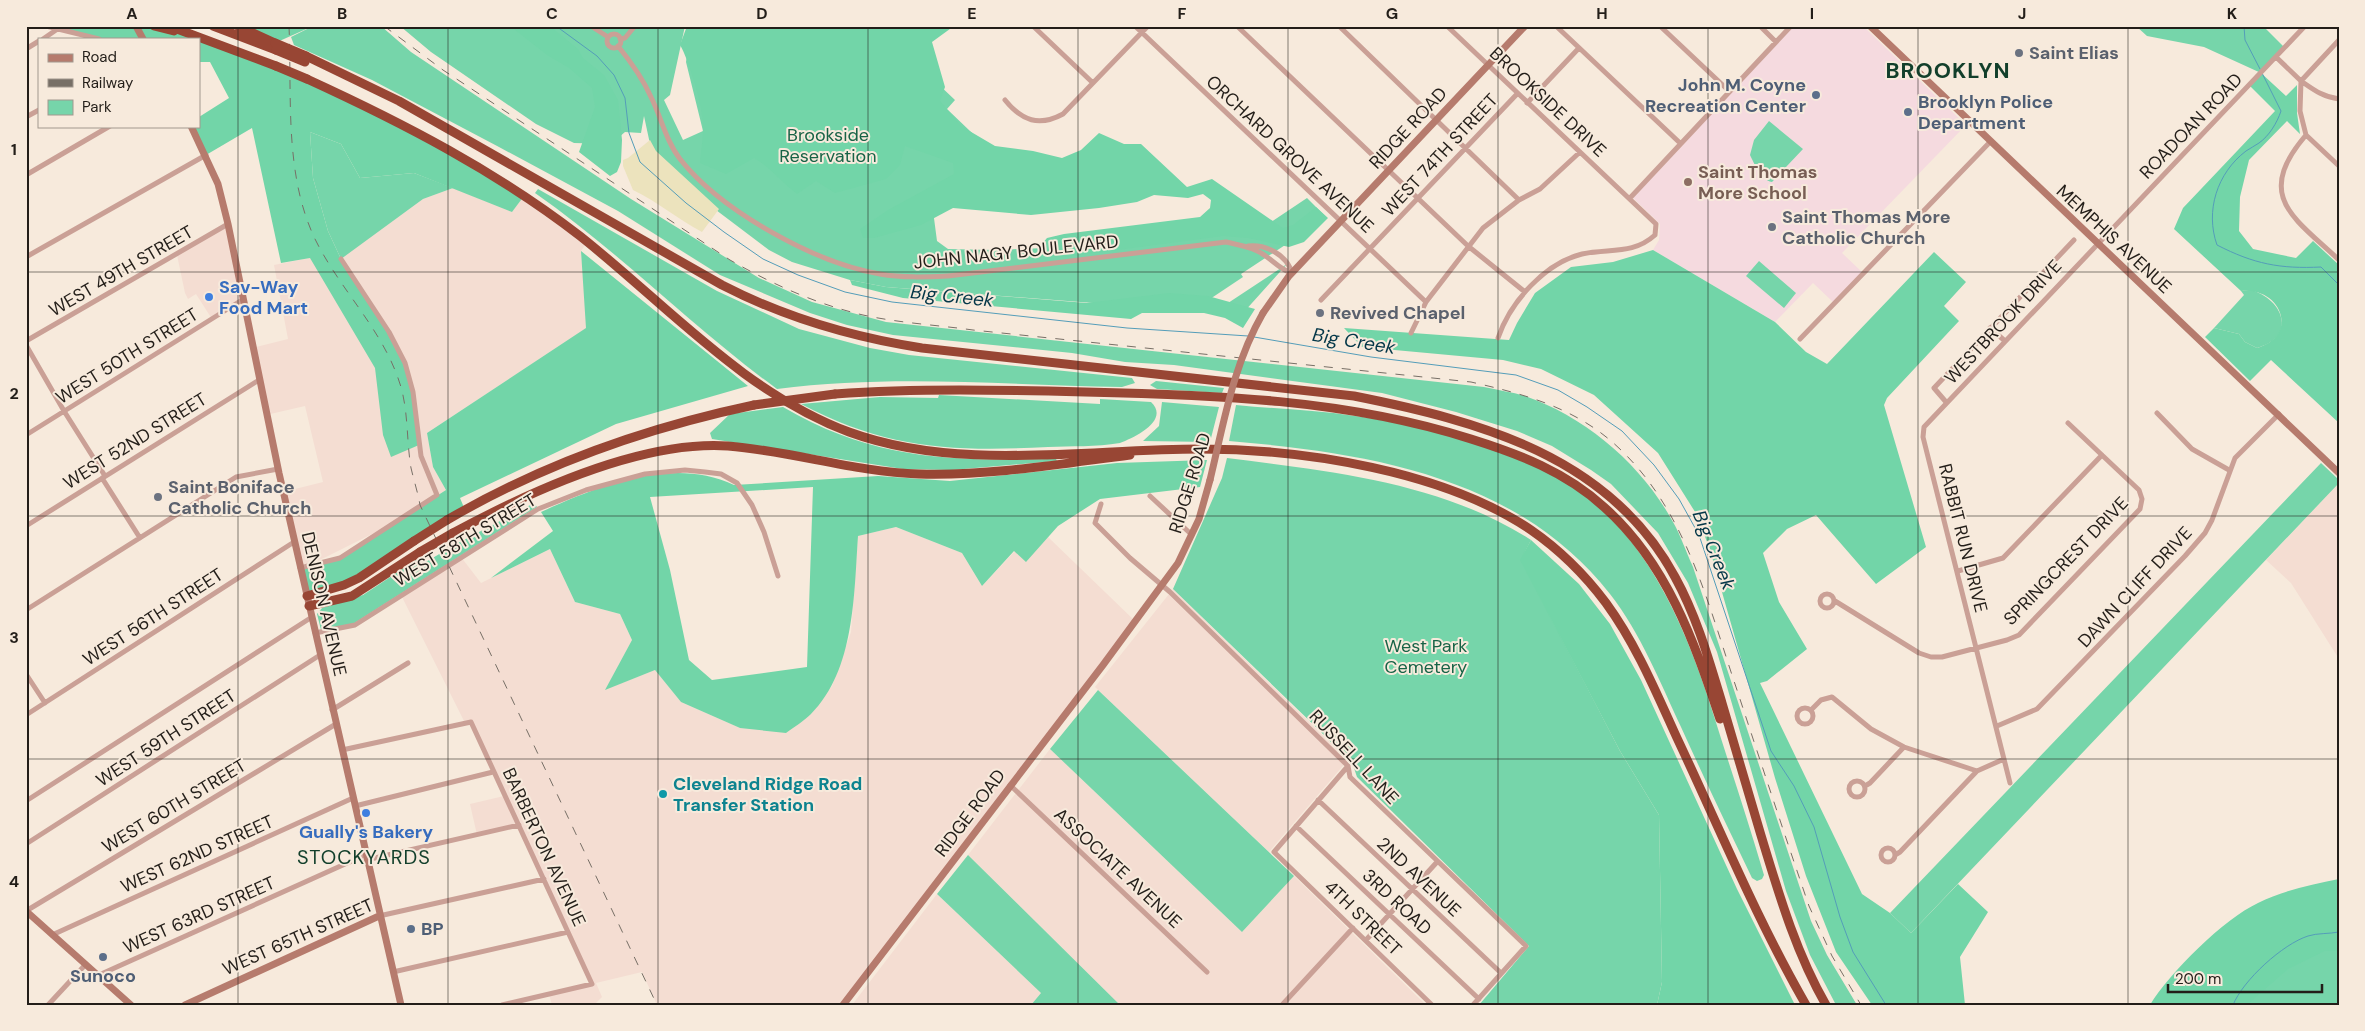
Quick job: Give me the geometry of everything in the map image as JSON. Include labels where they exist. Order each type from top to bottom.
[{"type":"highway","points":[[154,26],[197,38]]},
{"type":"highway","points":[[169,26],[307,79],[439,144],[504,182],[580,236],[742,371],[794,405],[832,425],[888,444],[942,453],[1006,455],[1200,449],[1257,451],[1320,459],[1350,464],[1423,482],[1466,496],[1504,514],[1534,532],[1562,554],[1597,591],[1618,620],[1632,644],[1778,952],[1806,1005]]},
{"type":"highway","points":[[213,26],[275,46]]},
{"type":"highway","points":[[238,26],[275,46],[390,96],[722,285],[788,315],[830,329],[922,348],[1279,386],[1354,396],[1410,408],[1465,423],[1545,453],[1580,473],[1617,502],[1646,532],[1671,569],[1700,633],[1791,930],[1807,970],[1826,1005]]},
{"type":"highway","points":[[200,39],[222,45]]},
{"type":"highway","points":[[306,596],[344,585],[359,578],[448,520],[531,476],[607,445],[678,422],[754,405],[835,394],[881,391],[1014,390],[1136,393],[1290,402],[1362,412],[1420,424],[1525,458],[1555,472],[1596,500],[1630,533],[1653,564],[1673,597],[1692,640],[1747,789]]},
{"type":"highway","points":[[309,606],[352,596],[420,552],[519,499],[573,478],[643,455],[694,446],[744,448],[879,470],[917,474],[999,472],[1139,454],[1200,449]]},
{"type":"main road","points":[[136,26],[142,38]]},
{"type":"main road","name":"RIDGE ROAD","points":[[843,1005],[1178,563],[1192,535],[1210,480],[1235,374],[1243,351],[1263,313],[1292,273],[1525,26]]},
{"type":"main road","name":"MEMPHIS AVENUE","points":[[1870,26],[2096,244],[2279,414],[2339,473]]},
{"type":"main road","name":"DENISON AVENUE","points":[[192,128],[218,184],[228,224],[242,300],[294,542],[401,1005]]},
{"type":"main road","points":[[27,914],[132,1005]]},
{"type":"main road","name":"WEST 65TH STREET","points":[[185,1005],[379,916]]},
{"type":"street","points":[[46,26],[94,38]]},
{"type":"street","name":"JOHN NAGY BOULEVARD","points":[[591,26],[608,37]]},
{"type":"street","points":[[618,46],[620,39],[625,38],[635,26]]},
{"type":"street","points":[[1033,26],[1093,83]]},
{"type":"street","name":"ORCHARD GROVE AVENUE","points":[[1135,26],[1426,302]]},
{"type":"street","points":[[1005,100],[1014,111],[1028,119],[1041,122],[1052,120],[1063,114],[1148,26]]},
{"type":"street","points":[[1237,26],[1468,246],[1525,292],[1502,327],[1498,338]]},
{"type":"street","points":[[1339,26],[1519,200]]},
{"type":"street","name":"BROOKSIDE DRIVE","points":[[1447,26],[1516,94],[1656,224],[1656,230],[1651,238],[1634,249],[1583,254],[1563,261],[1540,276],[1525,292]]},
{"type":"street","points":[[1556,26],[1680,143]]},
{"type":"street","points":[[1660,26],[1729,91]]},
{"type":"street","points":[[1760,26],[1776,42]]},
{"type":"street","points":[[1630,198],[1791,26]]},
{"type":"street","name":"ROADOAN ROAD","points":[[2096,244],[2305,26]]},
{"type":"street","points":[[44,38],[56,30]]},
{"type":"street","name":"JOHN NAGY BOULEVARD","points":[[608,37],[616,34],[620,39]]},
{"type":"street","name":"JOHN NAGY BOULEVARD","points":[[608,37],[606,41],[610,47],[618,46],[632,64],[651,96],[669,141],[676,153],[701,180],[729,205],[794,244],[850,267],[879,274],[906,277],[948,276],[1226,242],[1248,246],[1275,262],[1284,271],[1292,273]]},
{"type":"street","points":[[26,50],[38,42]]},
{"type":"street","points":[[2338,43],[2301,81],[2300,111],[2306,135],[2339,166]]},
{"type":"street","points":[[1527,103],[1579,48]]},
{"type":"street","points":[[2276,57],[2301,81],[2318,93],[2328,98],[2339,99]]},
{"type":"street","name":"WEST 74TH STREET","points":[[1321,300],[1516,94]]},
{"type":"street","points":[[26,117],[38,111]]},
{"type":"street","points":[[26,175],[107,128]]},
{"type":"street","points":[[2306,135],[2291,153],[2285,165],[2281,179],[2283,198],[2292,216],[2339,260]]},
{"type":"street","points":[[1800,339],[1990,142]]},
{"type":"street","points":[[1411,333],[1426,302],[1483,228],[1519,200],[1546,184],[1580,152]]},
{"type":"street","points":[[26,257],[206,155]]},
{"type":"street","name":"WEST 49TH STREET","points":[[26,343],[228,224]]},
{"type":"street","points":[[1946,402],[1934,388],[2074,240]]},
{"type":"street","name":"WESTBROOK DRIVE","points":[[1931,419],[2096,244]]},
{"type":"street","points":[[300,568],[340,558],[437,494],[421,456],[413,392],[405,363],[397,345],[341,258]]},
{"type":"street","name":"WEST 50TH STREET","points":[[26,435],[242,300]]},
{"type":"street","points":[[1990,328],[2005,341]]},
{"type":"street","points":[[26,343],[64,411],[140,538]]},
{"type":"street","name":"WEST 52ND STREET","points":[[26,526],[259,380]]},
{"type":"street","points":[[2156,413],[2192,449],[2229,470]]},
{"type":"street","name":"DAWN CLIFF DRIVE","points":[[1997,726],[2038,709],[2205,534],[2235,458],[2279,414]]},
{"type":"street","name":"RABBIT RUN DRIVE","points":[[1931,419],[1924,427],[1923,437],[2010,783]]},
{"type":"street","points":[[1958,571],[2003,558],[2102,455],[2068,423]]},
{"type":"street","name":"SPRINGCREST DRIVE","points":[[1835,601],[1926,656],[1942,657],[2007,640],[2018,635],[2140,509],[2142,499],[2139,490],[2102,455]]},
{"type":"street","points":[[26,610],[236,477],[278,469]]},
{"type":"street","name":"WEST 58TH STREET","points":[[315,633],[355,625],[538,509],[586,490],[645,474],[685,470],[698,471],[721,474],[737,483],[752,505],[764,532],[778,576]]},
{"type":"street","points":[[1150,496],[1192,535]]},
{"type":"street","name":"RUSSELL LANE","points":[[1101,504],[1095,523],[1170,592],[1348,766],[1350,777],[1526,946],[1501,973]]},
{"type":"street","name":"WEST 56TH STREET","points":[[26,715],[294,542]]},
{"type":"street","points":[[26,801],[312,617]]},
{"type":"street","name":"WEST 59TH STREET","points":[[26,844],[320,655]]},
{"type":"street","points":[[332,710],[408,663]]},
{"type":"street","points":[[26,674],[45,703]]},
{"type":"street","points":[[1811,710],[1821,700],[1832,697],[1871,729],[1904,748],[1977,771]]},
{"type":"street","name":"BARBERTON AVENUE","points":[[342,750],[471,722],[592,984],[502,1005]]},
{"type":"street","name":"WEST 60TH STREET","points":[[27,914],[336,724]]},
{"type":"street","points":[[1864,786],[1870,783],[1904,748]]},
{"type":"street","points":[[1895,855],[1977,771],[2004,759]]},
{"type":"street","points":[[1296,826],[1348,766]]},
{"type":"street","points":[[355,806],[493,772]]},
{"type":"street","name":"ASSOCIATE AVENUE","points":[[1010,785],[1207,972]]},
{"type":"street","name":"WEST 62ND STREET","points":[[52,935],[353,798]]},
{"type":"street","name":"2ND AVENUE","points":[[1318,800],[1411,890],[1501,973]]},
{"type":"street","name":"WEST 63RD STREET","points":[[99,975],[366,858],[519,825]]},
{"type":"street","name":"4TH STREET","points":[[1296,826],[1274,852],[1432,1005]]},
{"type":"street","name":"3RD ROAD","points":[[1296,826],[1479,998]]},
{"type":"street","points":[[1366,940],[1437,862]]},
{"type":"street","name":"WEST 65TH STREET","points":[[379,916],[544,879]]},
{"type":"street","points":[[1282,1005],[1353,928]]},
{"type":"street","points":[[393,972],[568,932]]},
{"type":"street","points":[[48,1005],[86,964]]},
{"type":"street","points":[[1473,1005],[1501,973]]},
{"type":"shaded area","points":[[1794,26],[1863,26],[1966,125],[1842,253],[1862,272],[1833,302],[1813,283],[1775,322],[1653,250],[1659,240],[1660,224],[1633,198]]},
{"type":"shaded area","points":[[453,188],[512,212],[524,196],[587,242],[581,251],[587,328],[427,433],[433,467],[446,490],[392,524],[300,568],[283,492],[323,482],[305,406],[266,415],[252,348],[288,339],[274,265],[309,258],[341,258],[423,199]]},
{"type":"shaded area","points":[[228,224],[242,300],[212,319],[196,294],[188,299],[177,255]]},
{"type":"shaded area","points":[[2339,483],[2339,659],[2291,583],[2266,560]]},
{"type":"shaded area","points":[[896,527],[962,553],[982,586],[1015,551],[1026,561],[1048,537],[1135,621],[843,1005],[657,1005],[642,972],[596,983],[602,997],[594,1005],[552,1005],[549,994],[592,984],[519,825],[477,835],[470,804],[504,796],[471,722],[465,723],[401,595],[461,557],[481,583],[550,549],[575,602],[620,614],[632,640],[606,689],[655,670],[681,702],[740,728],[811,714],[832,686],[851,632],[858,536]]},
{"type":"shaded area","points":[[1173,589],[1348,760],[1269,852],[1095,687]]},
{"type":"shaded area","points":[[1050,749],[1242,932],[1294,876],[1426,1005],[1120,1005],[968,855]]},
{"type":"shaded area","points":[[937,894],[1041,993],[1031,1005],[852,1005]]},
{"type":"green space","points":[[46,26],[154,26],[197,38],[95,38]]},
{"type":"green space","points":[[238,26],[313,26],[275,43]]},
{"type":"green space","points":[[313,26],[381,26],[411,52],[631,199],[759,278],[812,302],[886,322],[1484,387],[1525,396],[1548,405],[1570,417],[1590,430],[1629,463],[1660,501],[1676,527],[1693,567],[1811,921],[1827,955],[1857,1005],[1836,1005],[1810,955],[1786,891],[1717,652],[1688,583],[1658,533],[1611,484],[1591,470],[1552,446],[1517,431],[1456,412],[1382,393],[1174,365],[1125,362],[1072,353],[893,335],[847,325],[810,313],[720,275],[618,211],[372,80],[294,45],[291,37]]},
{"type":"green space","name":"Brookside Reservation","points":[[400,26],[685,26],[670,95],[664,100],[683,140],[703,131],[686,62],[691,26],[877,26],[955,100],[947,109],[1017,176],[932,203],[937,241],[948,249],[996,250],[1066,247],[1256,232],[1307,198],[1325,216],[1323,220],[1241,274],[1243,277],[1204,303],[1106,304],[886,287],[850,280],[792,262],[769,250],[675,179],[650,144],[644,116],[641,133],[625,132],[611,144],[574,143],[536,124],[431,52]]},
{"type":"green space","points":[[510,26],[550,26],[578,49],[583,58],[604,75],[618,100],[622,140],[621,162],[617,172],[610,176],[579,152],[595,107],[592,88],[569,68],[547,55]]},
{"type":"green space","points":[[687,26],[954,26],[932,42],[945,87],[940,101],[961,126],[995,146],[1033,151],[1062,158],[1081,150],[1099,133],[1124,144],[1141,144],[1187,187],[1212,179],[1283,228],[1293,225],[1316,207],[1328,218],[1304,242],[1289,247],[1248,238],[1223,236],[1065,257],[1050,256],[1042,252],[1041,245],[1047,238],[1064,234],[1200,217],[1210,208],[1211,200],[1203,194],[1188,198],[1154,195],[1137,202],[1031,215],[953,208],[921,225],[874,238],[863,238],[860,229],[888,210],[954,174],[953,163],[905,146],[900,165],[886,179],[835,193],[816,181],[797,194],[766,166],[754,158],[726,174],[700,163],[703,120],[699,98],[680,45]]},
{"type":"green space","points":[[2136,26],[2263,26],[2285,48],[2261,73],[2204,47],[2147,36]]},
{"type":"green space","points":[[200,39],[222,45],[363,105],[524,196],[512,212],[414,173],[360,178],[341,144],[310,132],[313,178],[328,231],[341,259],[397,345],[413,392],[419,445],[391,457],[383,435],[375,368],[310,258],[281,263],[252,128],[206,155],[192,128],[200,128],[200,116],[229,98],[210,62],[200,62]]},
{"type":"green space","points":[[2261,73],[2286,96],[2297,85],[2297,113],[2300,134],[2287,121],[2249,160],[2240,197],[2239,231],[2253,249],[2296,258],[2313,241],[2339,265],[2339,423],[2271,360],[2250,381],[2205,337],[2214,328],[2239,334],[2245,342],[2257,348],[2271,342],[2279,333],[2282,323],[2280,313],[2275,303],[2266,296],[2255,291],[2241,291],[2174,229],[2183,208],[2275,111],[2249,85]]},
{"type":"green space","points":[[1769,121],[1803,149],[1772,182],[1762,175],[1750,155],[1754,140]]},
{"type":"green space","points":[[310,132],[341,144],[360,178],[414,173],[453,188],[423,199],[341,259],[328,231],[313,178]]},
{"type":"green space","points":[[538,189],[717,291],[799,329],[870,348],[909,355],[1132,378],[1135,383],[1122,387],[906,381],[863,382],[777,389],[746,366],[597,240],[535,193]]},
{"type":"green space","points":[[1653,250],[1775,322],[1806,352],[1827,364],[1934,252],[1966,282],[1944,306],[1959,321],[1887,398],[1884,405],[1926,547],[1876,584],[1816,515],[1787,529],[1763,553],[1779,602],[1807,649],[1767,681],[1760,683],[1862,894],[1890,913],[1911,933],[1958,884],[1988,912],[1960,957],[1965,1005],[1872,1005],[1836,952],[1806,876],[1775,778],[1710,550],[1697,515],[1658,453],[1594,395],[1541,369],[1503,360],[1362,347],[1344,328],[1509,340],[1535,293],[1571,267],[1613,262]]},
{"type":"green space","points":[[581,251],[748,386],[616,424],[460,498],[465,510],[359,578],[307,596],[300,568],[340,558],[446,490],[433,467],[427,433],[586,328]]},
{"type":"green space","points":[[1759,261],[1796,293],[1784,308],[1746,276]]},
{"type":"green space","points":[[1287,264],[1243,313],[1222,307]]},
{"type":"green space","points":[[850,280],[886,287],[1087,303],[1169,293],[1208,296],[1255,309],[1243,328],[1225,318],[1204,313],[1142,313],[1131,319],[903,298],[852,285]]},
{"type":"green space","points":[[2252,290],[2272,302],[2282,319],[2281,328],[2277,336],[2269,343],[2257,348],[2245,342],[2239,334],[2214,328],[2244,295],[2241,291]]},
{"type":"green space","points":[[1156,381],[1224,388],[1222,393],[1157,389],[1150,385]]},
{"type":"green space","points":[[939,395],[1100,404],[1100,399],[1151,402],[1156,409],[1156,415],[1149,427],[1134,437],[1120,443],[1093,446],[982,449],[921,444],[892,439],[832,419],[801,404],[880,397],[938,398]]},
{"type":"green space","points":[[1162,402],[1219,407],[1210,442],[1143,441],[1159,426]]},
{"type":"green space","points":[[1236,405],[1355,416],[1419,428],[1454,437],[1523,461],[1555,476],[1583,494],[1607,514],[1630,540],[1649,567],[1681,626],[1716,721],[1764,875],[1762,879],[1757,881],[1752,878],[1641,642],[1610,594],[1573,554],[1531,522],[1485,497],[1437,478],[1387,464],[1335,453],[1229,441]]},
{"type":"green space","points":[[783,407],[817,425],[883,448],[949,458],[1056,459],[1057,461],[952,470],[903,469],[712,439],[710,433],[730,414]]},
{"type":"green space","name":"West Park Cemetery","points":[[1227,458],[1345,474],[1422,492],[1496,520],[1531,540],[1521,560],[1620,751],[1659,815],[1662,982],[1657,1005],[1479,1005],[1529,946],[1357,777],[1353,765],[1318,729],[1173,589],[1222,478]]},
{"type":"green space","points":[[1207,460],[1200,487],[1100,499],[1058,526],[1026,562],[1014,551],[982,586],[962,553],[896,527],[858,536],[850,630],[836,676],[825,696],[811,714],[786,733],[740,728],[681,702],[655,670],[605,690],[632,640],[620,614],[575,602],[550,549],[491,578],[553,531],[541,512],[611,484],[636,478],[686,473],[710,477],[734,485],[878,476],[950,481],[1117,463]],"holes":[[[813,487],[807,667],[712,680],[689,660],[670,570],[650,497]]]},
{"type":"green space","points":[[2321,463],[2339,480],[2339,483],[1911,933],[1890,913]]},
{"type":"green space","points":[[534,503],[537,507],[353,624],[321,630],[317,614],[322,608],[363,595],[416,560],[419,566]]},
{"type":"green space","points":[[1531,540],[1579,584],[1610,624],[1641,680],[1737,889],[1794,1003],[1792,1005],[1657,1005],[1662,982],[1659,815],[1620,751],[1520,560]]},
{"type":"green space","points":[[1098,690],[1294,876],[1242,932],[1050,749]]},
{"type":"green space","points":[[968,855],[1120,1005],[1031,1005],[1041,993],[937,894]]},
{"type":"green space","points":[[2339,879],[2339,951],[2325,951],[2288,969],[2247,1005],[2150,1005],[2184,962],[2214,934],[2244,911],[2258,903],[2298,888]]},
{"type":"green space","points":[[2339,913],[2339,1005],[2177,1005]]},
{"type":"sand","points":[[650,140],[656,151],[719,209],[702,232],[633,190],[623,166],[623,160]]},
{"type":"waterway","name":"Big Creek","points":[[556,26],[597,56],[614,75],[625,98],[629,133],[640,162],[686,203],[724,232],[763,259],[798,275],[845,292],[892,302],[1127,328],[1248,336]]},
{"type":"waterway","points":[[2244,26],[2245,40],[2260,69]]},
{"type":"waterway","points":[[2262,73],[2281,111],[2275,125],[2266,137],[2236,160],[2221,181],[2213,206],[2212,219],[2217,245],[2243,257],[2268,264],[2293,267],[2321,267],[2339,285]]},
{"type":"waterway","name":"Big Creek","points":[[1254,337],[1371,357],[1516,375],[1558,390],[1622,431],[1654,465],[1679,499],[1699,535],[1771,751],[1794,786],[1814,827],[1840,917],[1853,952],[1886,1005]]},
{"type":"waterway","name":"Big Creek","points":[[2233,1005],[2245,985],[2255,974],[2287,947],[2308,936],[2339,932]]},
{"type":"railway","points":[[289,26],[290,107],[294,162],[305,214],[325,257],[381,342],[390,359],[402,389],[406,412],[409,457],[420,505],[657,1005]]},
{"type":"railway","points":[[384,26],[443,70],[730,260],[778,285],[828,305],[863,315],[918,324],[1471,382],[1533,399],[1571,414],[1589,425],[1623,452],[1645,477],[1664,504],[1679,532],[1705,593],[1809,906],[1832,956],[1861,1005]]},
{"type":"place","name":"Saint Elias","points":[[2019,53]]},
{"type":"place","name":"John M. Coyne Recreation Center","points":[[1816,95]]},
{"type":"place","name":"Brooklyn Police Department","points":[[1908,112]]},
{"type":"place","name":"Saint Thomas More School","points":[[1688,182]]},
{"type":"place","name":"Saint Thomas More Catholic Church","points":[[1772,227]]},
{"type":"place","name":"Sav-Way Food Mart","points":[[209,297]]},
{"type":"place","name":"Revived Chapel","points":[[1320,313]]},
{"type":"place","name":"Saint Boniface Catholic Church","points":[[158,497]]},
{"type":"place","name":"Cleveland Ridge Road Transfer Station","points":[[663,794]]},
{"type":"place","name":"Gually's Bakery","points":[[366,813]]},
{"type":"place","name":"BP","points":[[411,929]]},
{"type":"place","name":"Sunoco","points":[[103,957]]},
{"type":"district","name":"BROOKLYN","points":[[1948,70]]},
{"type":"district","name":"STOCKYARDS","points":[[364,857]]}]
